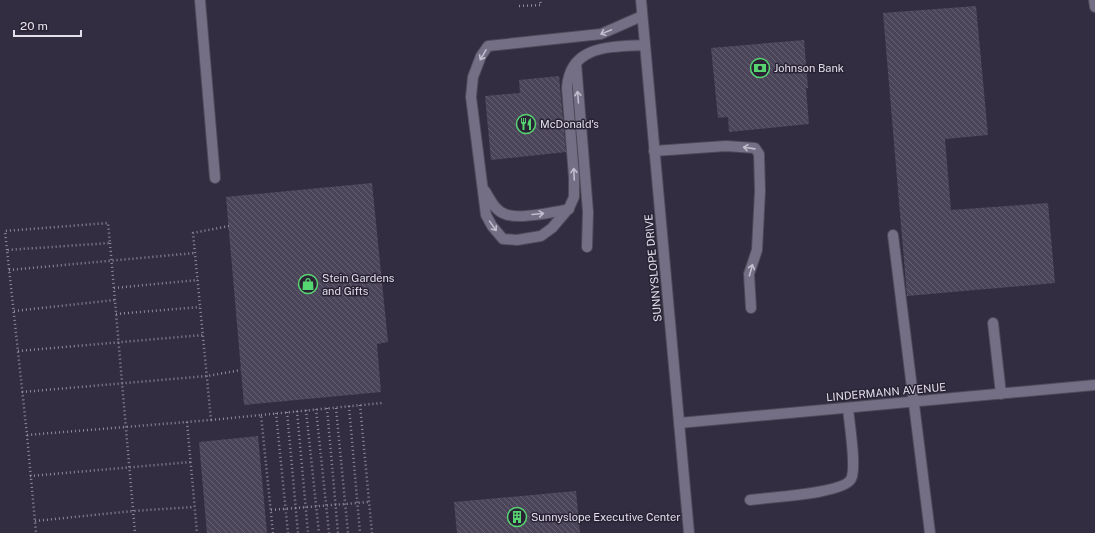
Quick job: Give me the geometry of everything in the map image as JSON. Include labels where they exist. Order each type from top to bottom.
[{"type":"street","points":[[200,0],[215,178]]},
{"type":"street","name":"SUNNYSLOPE DRIVE","points":[[641,0],[689,533]]},
{"type":"street","points":[[1094,0],[1095,7]]},
{"type":"street","points":[[642,16],[601,34],[488,46],[481,56],[473,77],[472,97],[486,215],[492,226],[503,239],[517,240],[541,236],[552,228],[569,208],[574,197],[574,178],[567,88],[568,77],[576,63],[588,53],[602,48],[645,45]]},
{"type":"street","points":[[576,63],[588,212],[587,248]]},
{"type":"street","points":[[654,151],[726,146],[754,148],[759,154],[760,191],[757,250],[749,274],[751,308]]},
{"type":"street","points":[[484,190],[495,207],[504,214],[518,216],[554,213],[569,208]]},
{"type":"street","points":[[893,235],[930,533]]},
{"type":"street","points":[[993,323],[1000,394]]},
{"type":"street","name":"LINDERMANN AVENUE","points":[[679,424],[1095,385]]},
{"type":"street","points":[[750,500],[828,491],[846,485],[852,478],[853,465],[848,408]]},
{"type":"path","points":[[519,6],[541,5],[540,0]]},
{"type":"path","points":[[36,533],[5,231],[108,223],[127,427],[135,533]]},
{"type":"path","points":[[211,420],[193,233],[229,226]]},
{"type":"path","points":[[7,250],[110,243]]},
{"type":"path","points":[[9,270],[195,253]]},
{"type":"path","points":[[114,288],[198,280]]},
{"type":"path","points":[[14,311],[115,300]]},
{"type":"path","points":[[116,314],[200,307]]},
{"type":"path","points":[[18,352],[203,335]]},
{"type":"path","points":[[22,392],[207,376],[241,370]]},
{"type":"path","points":[[26,435],[211,420],[382,403]]},
{"type":"path","points":[[360,405],[372,533]]},
{"type":"path","points":[[349,406],[360,533]]},
{"type":"path","points":[[327,408],[338,533]]},
{"type":"path","points":[[336,408],[348,533]]},
{"type":"path","points":[[316,409],[328,533]]},
{"type":"path","points":[[306,410],[319,533]]},
{"type":"path","points":[[297,411],[308,533]]},
{"type":"path","points":[[287,412],[298,533]]},
{"type":"path","points":[[276,413],[288,533]]},
{"type":"path","points":[[261,415],[274,533]]},
{"type":"path","points":[[187,422],[197,533]]},
{"type":"path","points":[[30,476],[191,462]]},
{"type":"path","points":[[271,510],[369,502]]},
{"type":"path","points":[[35,521],[133,511],[194,507]]},
{"type":"building","points":[[976,6],[988,135],[945,139],[951,210],[1048,203],[1055,283],[907,296],[883,13]]},
{"type":"building","name":"Johnson Bank","points":[[804,40],[809,124],[729,132],[728,117],[718,118],[711,48]]},
{"type":"building","name":"McDonald's","points":[[559,76],[566,152],[491,160],[485,96],[520,93],[519,80]]},
{"type":"building","name":"Stein Gardens and Gifts","points":[[372,183],[388,342],[377,344],[381,392],[244,405],[226,197]]},
{"type":"building","points":[[258,436],[267,533],[207,533],[199,442]]},
{"type":"building","name":"Sunnyslope Executive Center","points":[[576,491],[580,533],[457,533],[454,502]]},
{"type":"place","name":"Johnson Bank","points":[[760,68]]},
{"type":"place","name":"McDonald's","points":[[526,124]]},
{"type":"place","name":"Stein Gardens and Gifts","points":[[308,284]]},
{"type":"place","name":"Sunnyslope Executive Center","points":[[517,517]]}]
